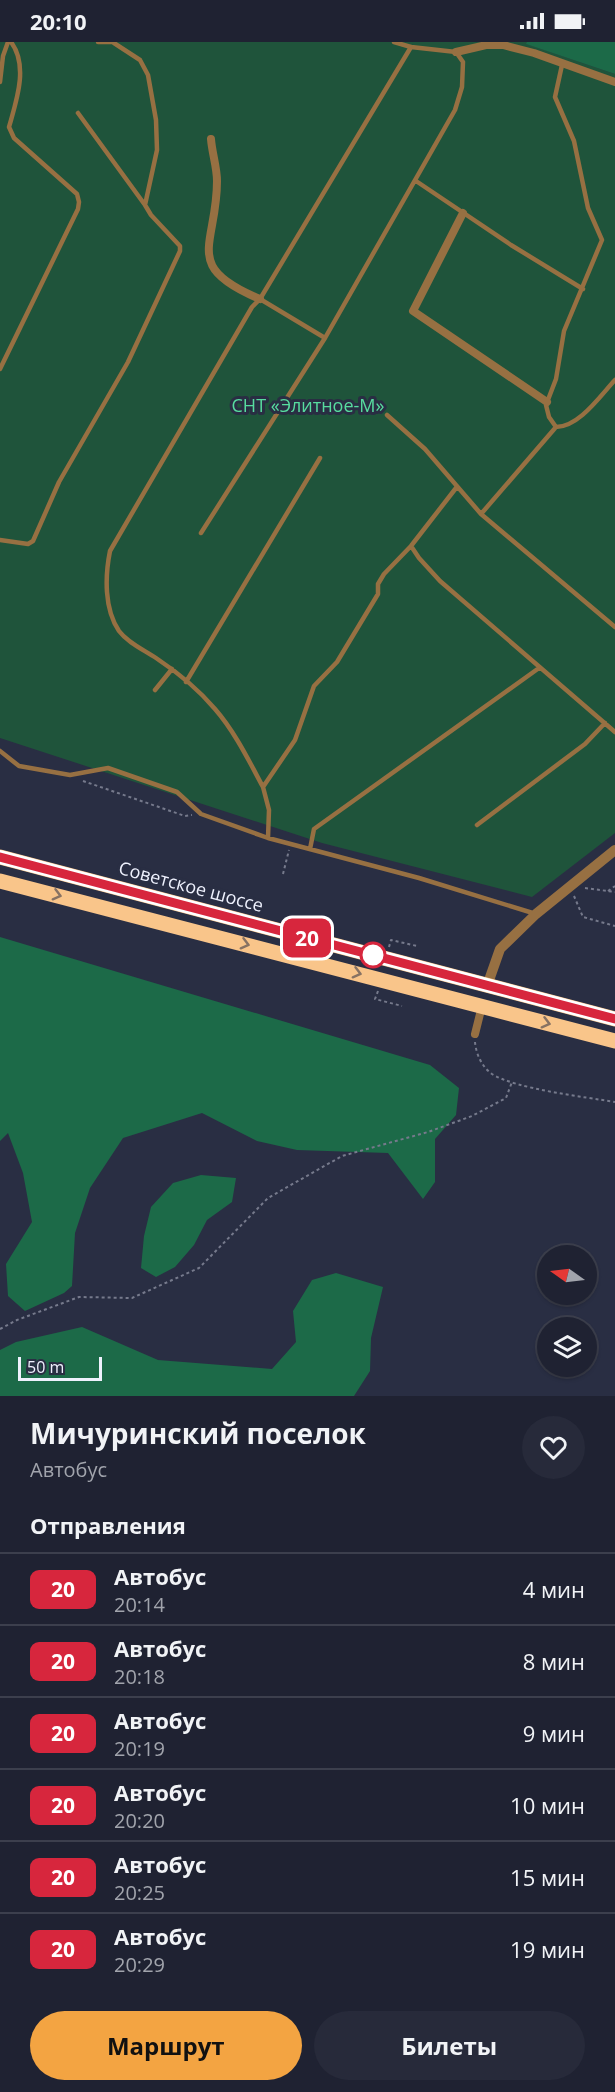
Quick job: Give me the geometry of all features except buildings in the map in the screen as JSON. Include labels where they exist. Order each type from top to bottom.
[{"type":"highway","name":"Советское шоссе","points":[[0,857],[615,1019]]},
{"type":"highway","points":[[0,880],[615,1041]]},
{"type":"highway","points":[[482,1006],[487,986]]},
{"type":"street","points":[[456,52],[486,45],[503,45],[534,53],[562,65],[615,82]]},
{"type":"street","points":[[211,139],[217,179],[208,250],[211,263],[221,279],[234,288],[260,299]]},
{"type":"street","points":[[463,213],[413,311],[547,402]]},
{"type":"street","points":[[487,986],[500,949],[536,914],[615,850]]},
{"type":"street","points":[[475,1034],[482,1006]]},
{"type":"lane","points":[[0,82],[3,56],[10,42],[16,49],[20,82],[19,96],[9,127],[14,138],[76,194],[79,202],[78,209],[0,369]]},
{"type":"lane","points":[[98,42],[114,42],[140,60],[148,75],[156,120],[157,150],[146,205]]},
{"type":"lane","points":[[201,533],[325,338],[455,110],[462,87],[463,62],[456,52],[411,47],[394,42]]},
{"type":"lane","points":[[268,838],[269,810],[263,788],[216,709],[172,669],[128,640],[119,630],[106,589],[107,566],[110,551],[252,307],[260,299],[411,47]]},
{"type":"lane","points":[[556,427],[549,417],[547,402],[556,379],[564,331],[602,240],[588,208],[574,141],[555,97],[562,65]]},
{"type":"lane","points":[[0,540],[28,544],[33,541],[59,482],[128,362],[177,258],[180,246],[151,215],[78,113]]},
{"type":"lane","points":[[416,181],[583,289]]},
{"type":"lane","points":[[260,299],[325,338]]},
{"type":"lane","points":[[481,514],[556,427],[563,427],[572,422],[615,380]]},
{"type":"lane","points":[[387,415],[425,449],[456,488],[481,514],[615,627]]},
{"type":"lane","points":[[186,682],[320,459]]},
{"type":"lane","points":[[263,788],[295,740],[314,686],[337,662],[378,594],[378,584],[384,574],[411,546],[456,488]]},
{"type":"lane","points":[[411,546],[440,581],[615,732]]},
{"type":"lane","points":[[310,849],[314,829],[539,668]]},
{"type":"lane","points":[[155,690],[172,669]]},
{"type":"lane","points":[[477,825],[585,744],[605,723]]},
{"type":"lane","points":[[0,751],[19,766],[70,775],[108,768],[177,792],[201,814],[268,838],[419,878],[536,914]]},
{"type":"path","points":[[70,775],[89,784],[185,816],[201,814]]},
{"type":"path","points":[[283,874],[288,855]]},
{"type":"path","points":[[570,885],[615,892]]},
{"type":"path","points":[[570,885],[583,917],[615,926]]},
{"type":"path","points":[[606,892],[615,886]]},
{"type":"path","points":[[391,940],[417,946]]},
{"type":"path","points":[[375,999],[402,1006]]},
{"type":"path","points":[[475,1034],[476,1054],[491,1073],[512,1082],[615,1102]]},
{"type":"path","points":[[0,1329],[17,1320],[79,1297],[132,1298],[199,1268],[268,1198],[342,1156],[428,1132],[472,1116],[506,1098],[512,1082]]},
{"type":"green space","name":"СНТ «Элитное-М»","points":[[0,42],[527,42],[527,44],[615,74],[615,833],[532,897],[322,843],[0,738]]},
{"type":"green space","points":[[527,42],[615,42],[615,74],[526,44]]},
{"type":"green space","points":[[0,937],[430,1065],[459,1088],[456,1115],[435,1139],[435,1182],[423,1199],[388,1153],[297,1150],[257,1141],[202,1113],[123,1138],[90,1188],[75,1233],[72,1286],[64,1293],[25,1311],[8,1296],[6,1264],[32,1222],[23,1173],[8,1133],[0,1141]]},
{"type":"green space","points":[[201,1175],[236,1178],[232,1202],[207,1220],[194,1245],[175,1267],[156,1277],[141,1268],[144,1236],[151,1207],[173,1183]]},
{"type":"green space","points":[[336,1273],[383,1287],[371,1338],[370,1371],[354,1396],[0,1396],[0,1350],[16,1342],[82,1327],[158,1360],[272,1369],[296,1342],[293,1311],[312,1280]]},
{"type":"bus line","name":"20","points":[[0,857],[615,1019]]}]
